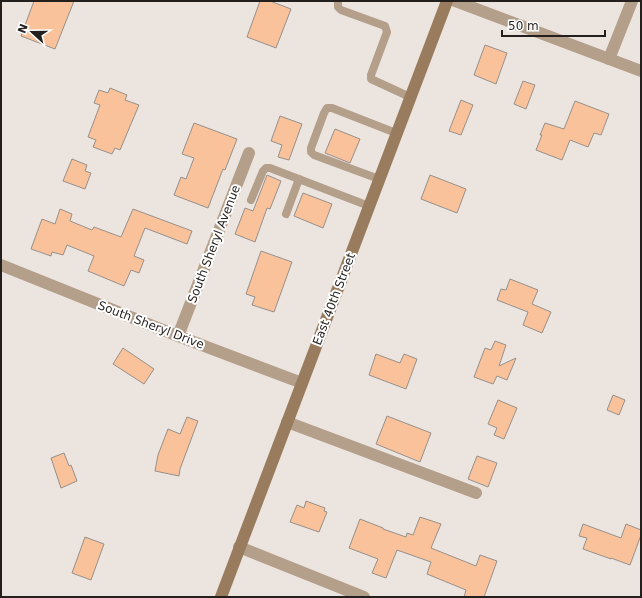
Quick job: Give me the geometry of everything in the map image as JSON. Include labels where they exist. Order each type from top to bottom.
[{"type":"main road","name":"East 40th Street","points":[[221,597],[447,1]]},
{"type":"street","points":[[455,1],[641,71]]},
{"type":"street","points":[[609,59],[632,1]]},
{"type":"street","name":"South Sheryl Avenue","points":[[178,336],[249,153]]},
{"type":"street","name":"South Sheryl Drive","points":[[1,265],[178,336],[302,383]]},
{"type":"street","points":[[287,422],[476,493]]},
{"type":"street","points":[[239,547],[364,597]]},
{"type":"lane","points":[[338,1],[338,6],[341,10],[387,28],[371,79],[410,97]]},
{"type":"lane","points":[[379,179],[314,155],[311,152],[311,148],[327,108],[332,108],[396,133]]},
{"type":"lane","points":[[251,200],[263,171],[266,168],[270,168],[369,206]]},
{"type":"lane","points":[[286,214],[299,179]]},
{"type":"building","points":[[34,1],[74,1],[55,49],[21,36]]},
{"type":"building","points":[[260,1],[270,1],[291,9],[276,48],[247,37]]},
{"type":"building","points":[[485,45],[507,53],[496,84],[474,75]]},
{"type":"building","points":[[523,81],[535,85],[526,109],[514,104]]},
{"type":"building","points":[[110,88],[127,95],[125,100],[139,105],[120,150],[115,148],[112,154],[93,147],[96,140],[88,137],[100,105],[94,103],[99,90],[108,93]]},
{"type":"building","points":[[461,100],[473,105],[461,135],[449,131]]},
{"type":"building","points":[[575,101],[609,114],[601,135],[594,133],[588,147],[570,140],[562,160],[536,150],[545,123],[564,129]]},
{"type":"building","points":[[280,116],[302,124],[289,160],[278,157],[282,145],[271,141]]},
{"type":"building","points":[[194,123],[237,139],[225,170],[223,169],[208,208],[174,195],[181,177],[186,179],[194,158],[182,154]]},
{"type":"building","points":[[335,129],[360,139],[350,163],[325,153]]},
{"type":"building","points":[[72,159],[87,165],[85,171],[91,173],[85,189],[63,181]]},
{"type":"building","points":[[267,175],[281,181],[270,209],[267,208],[255,242],[235,234],[245,208],[253,211]]},
{"type":"building","points":[[430,175],[466,189],[457,213],[421,199]]},
{"type":"building","points":[[303,193],[332,204],[323,228],[294,216]]},
{"type":"building","points":[[60,209],[72,214],[70,221],[92,230],[94,227],[121,237],[133,209],[192,231],[187,244],[145,228],[134,256],[144,260],[139,273],[131,270],[124,286],[88,271],[94,256],[67,245],[63,255],[52,252],[51,256],[31,249],[42,219],[55,224]]},
{"type":"building","points":[[261,251],[292,262],[274,312],[252,305],[255,297],[246,294]]},
{"type":"building","points":[[510,279],[538,290],[532,304],[551,312],[542,333],[523,325],[528,312],[497,300],[501,289],[506,290]]},
{"type":"building","points":[[495,341],[506,345],[499,366],[516,358],[507,380],[497,376],[493,384],[474,377],[485,348],[491,350]]},
{"type":"building","points":[[123,348],[154,369],[144,384],[113,364]]},
{"type":"building","points":[[376,354],[400,363],[404,354],[417,359],[406,389],[369,375]]},
{"type":"building","points":[[613,395],[625,400],[619,415],[607,410]]},
{"type":"building","points":[[498,400],[517,408],[504,439],[494,435],[497,428],[488,424]]},
{"type":"building","points":[[387,416],[431,433],[420,462],[376,444]]},
{"type":"building","points":[[187,417],[198,421],[180,469],[179,476],[155,471],[158,455],[168,429],[180,434]]},
{"type":"building","points":[[64,453],[69,466],[71,465],[77,481],[61,488],[51,458]]},
{"type":"building","points":[[477,456],[497,463],[488,487],[468,479]]},
{"type":"building","points":[[306,501],[325,508],[324,511],[327,512],[319,532],[290,522],[297,505],[304,508]]},
{"type":"building","points":[[420,517],[441,524],[431,548],[476,566],[480,555],[497,561],[484,597],[464,597],[466,590],[427,574],[431,562],[397,550],[386,578],[372,573],[378,559],[349,548],[360,519],[406,537],[407,533],[413,535]]},
{"type":"building","points":[[583,524],[621,538],[626,524],[641,530],[641,535],[630,565],[583,549],[587,538],[579,536]]},
{"type":"building","points":[[85,537],[104,544],[91,580],[72,573]]}]
